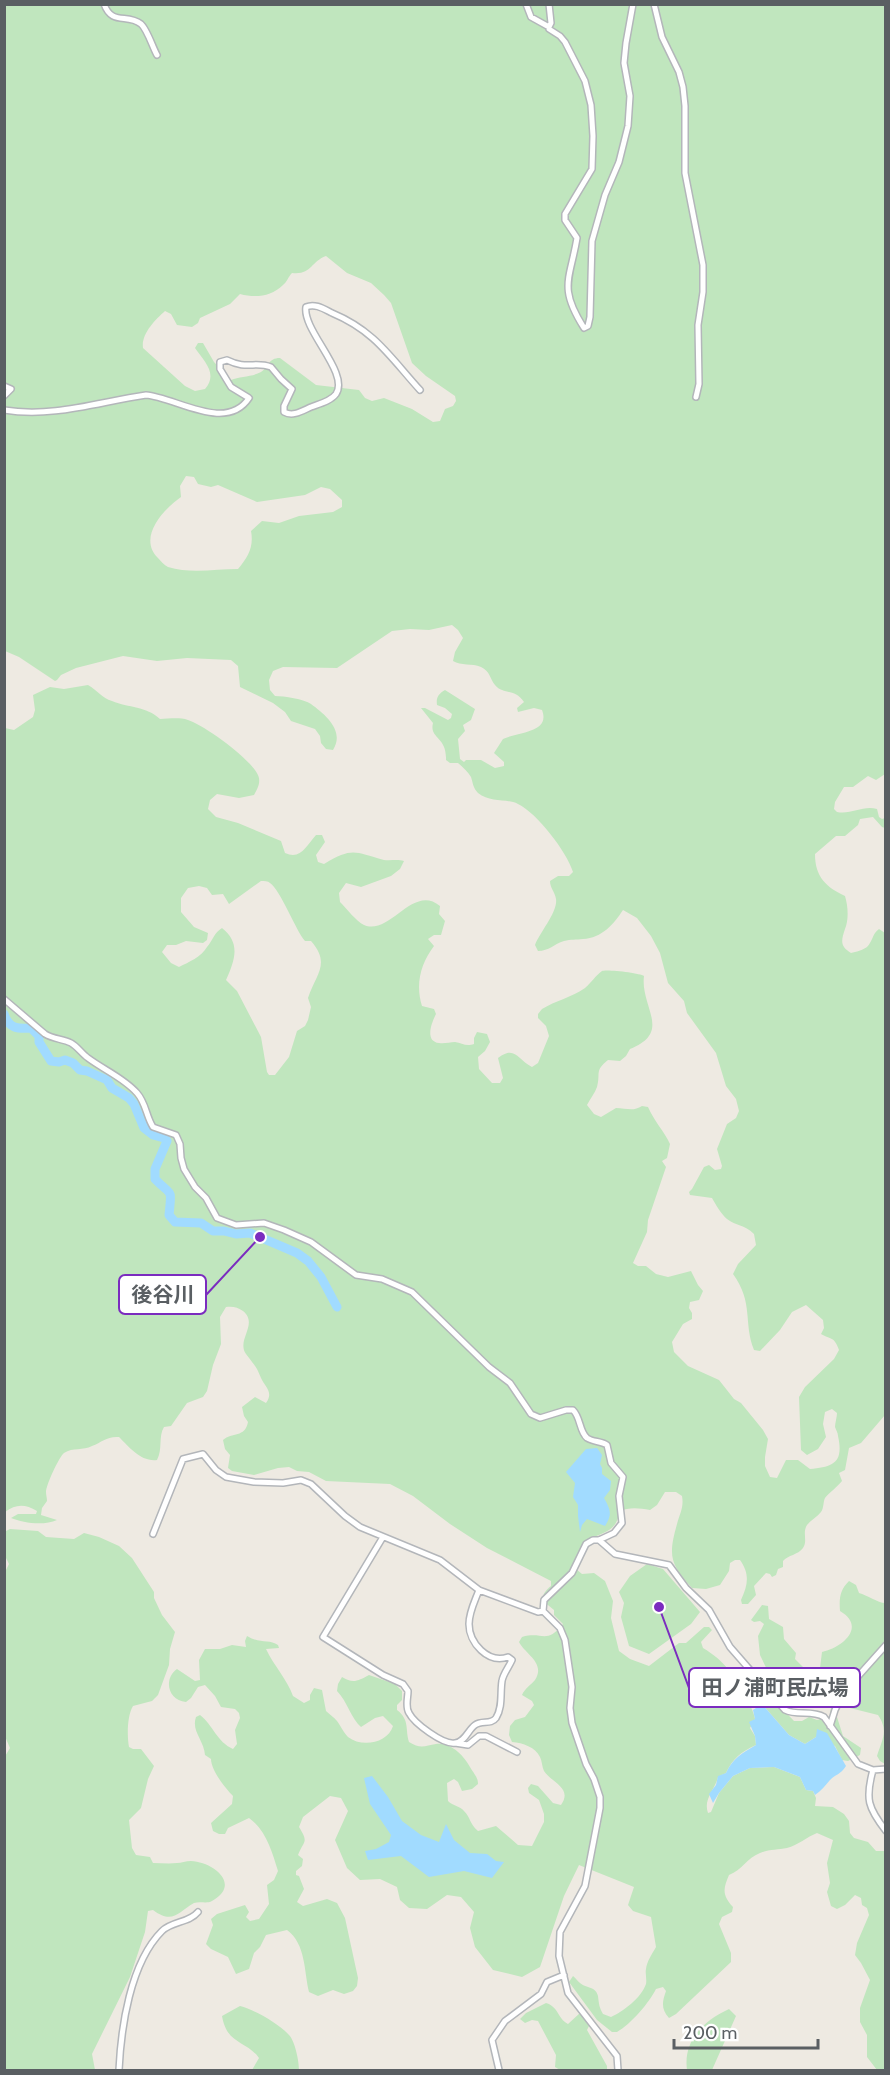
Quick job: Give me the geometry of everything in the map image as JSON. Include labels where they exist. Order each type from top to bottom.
[{"type":"street","points":[[104,4],[114,18],[131,20],[142,25],[157,55]]},
{"type":"street","points":[[526,4],[531,17],[549,27],[565,42],[585,81],[591,105],[592,169],[565,214],[564,220],[577,238],[567,276],[567,292],[584,327],[588,326],[591,309],[592,241],[605,195],[619,162],[628,126],[630,96],[624,63],[633,4]]},
{"type":"street","points":[[549,4],[551,23],[549,27]]},
{"type":"street","points":[[654,4],[662,38],[679,72],[683,87],[685,173],[703,265],[703,292],[698,325],[699,384],[696,397]]},
{"type":"street","points":[[4,410],[57,411],[146,395],[158,397],[189,409],[225,413],[240,406],[249,398],[236,392],[224,376],[219,365],[223,360],[227,360],[237,365],[271,367],[280,380],[291,387],[284,412],[293,414],[334,396],[338,389],[331,363],[305,317],[306,307],[312,305],[340,315],[363,329],[393,356],[420,390]]},
{"type":"street","points":[[4,386],[11,389],[4,396]]},
{"type":"street","points":[[4,999],[52,1039],[71,1043],[89,1059],[112,1072],[136,1092],[143,1101],[153,1126],[176,1134],[184,1169],[195,1187],[206,1198],[217,1218],[236,1225],[264,1223],[284,1230],[311,1242],[356,1275],[382,1279],[405,1288],[419,1297],[489,1367],[510,1383],[531,1414],[540,1418],[573,1410],[580,1419],[584,1435],[607,1445],[611,1464],[622,1477],[619,1496],[622,1523],[617,1531],[586,1544],[572,1573],[544,1600],[543,1611]]},
{"type":"street","points":[[153,1534],[183,1459],[203,1454],[216,1470],[226,1477],[254,1482],[283,1483],[301,1480],[311,1484],[352,1522],[440,1560],[479,1590],[538,1612],[543,1611]]},
{"type":"street","points":[[383,1537],[323,1637],[383,1675],[403,1684],[408,1691],[409,1714],[416,1723],[433,1735],[468,1745],[479,1736],[486,1736],[517,1752]]},
{"type":"street","points":[[599,1540],[615,1554],[669,1565],[686,1588],[709,1610],[730,1647],[785,1710],[791,1713],[818,1714],[824,1717],[858,1764],[873,1770],[885,1769]]},
{"type":"street","points":[[455,1743],[462,1740],[476,1724],[493,1721],[496,1718],[499,1712],[502,1681],[512,1660],[508,1657],[493,1658],[474,1641],[469,1624],[479,1590]]},
{"type":"street","points":[[543,1611],[560,1628],[565,1640],[572,1687],[570,1708],[572,1723],[600,1797],[594,1847],[585,1886],[561,1932],[559,1956],[568,1993],[617,2056],[618,2070]]},
{"type":"street","points":[[830,1726],[844,1692],[885,1645]]},
{"type":"street","points":[[873,1770],[868,1792],[870,1808],[885,1832]]},
{"type":"street","points":[[119,2070],[127,2008],[139,1969],[149,1949],[167,1926],[194,1916],[198,1912]]},
{"type":"street","points":[[500,2070],[492,2040],[505,2022],[541,1994],[547,1982],[564,1975]]},
{"type":"green space","points":[[5,5],[885,5],[885,774],[876,780],[868,776],[853,787],[844,787],[835,802],[834,809],[842,813],[867,808],[877,809],[879,817],[885,818],[885,828],[873,817],[860,819],[858,825],[845,836],[836,836],[815,854],[819,875],[827,885],[845,896],[848,912],[842,940],[845,948],[851,953],[859,951],[867,947],[879,929],[885,933],[885,1415],[861,1443],[849,1448],[845,1470],[839,1473],[842,1481],[825,1498],[821,1512],[807,1525],[803,1548],[783,1561],[783,1567],[778,1569],[776,1575],[772,1577],[766,1573],[754,1586],[756,1595],[748,1604],[742,1604],[741,1600],[747,1580],[740,1560],[730,1563],[729,1571],[720,1585],[706,1589],[692,1588],[675,1566],[672,1544],[682,1503],[682,1496],[676,1492],[665,1492],[657,1505],[650,1510],[634,1508],[619,1511],[616,1523],[612,1527],[586,1541],[576,1569],[582,1574],[594,1573],[605,1581],[613,1601],[611,1618],[619,1651],[630,1659],[649,1666],[679,1643],[686,1643],[704,1627],[712,1630],[701,1642],[703,1648],[718,1658],[728,1669],[749,1703],[755,1719],[750,1728],[755,1736],[756,1745],[738,1756],[726,1773],[718,1777],[708,1799],[708,1813],[711,1812],[719,1793],[733,1776],[750,1768],[774,1767],[800,1777],[806,1790],[813,1791],[816,1798],[815,1806],[833,1807],[844,1814],[849,1821],[850,1833],[854,1838],[868,1842],[876,1851],[885,1851],[885,2070],[877,2070],[867,2057],[867,2035],[860,2022],[860,2008],[870,1980],[855,1955],[857,1943],[869,1915],[867,1908],[862,1905],[861,1898],[855,1895],[837,1909],[831,1906],[827,1892],[830,1883],[827,1863],[833,1840],[817,1833],[791,1847],[760,1853],[729,1875],[725,1892],[733,1907],[732,1912],[722,1917],[719,1924],[731,1953],[731,1962],[669,2018],[663,2005],[666,1991],[663,1987],[656,1989],[639,2013],[617,2032],[612,2032],[597,2020],[569,1982],[573,1976],[582,1985],[595,1990],[603,2014],[611,2017],[626,2008],[640,1994],[646,1984],[647,1963],[656,1947],[651,1917],[633,1911],[628,1905],[634,1887],[579,1865],[564,1896],[540,1967],[522,1977],[493,1970],[475,1947],[470,1928],[474,1912],[461,1897],[447,1895],[427,1909],[409,1908],[400,1900],[397,1887],[380,1879],[360,1880],[347,1868],[335,1840],[348,1811],[341,1798],[330,1796],[303,1817],[299,1827],[305,1841],[298,1855],[303,1859],[302,1866],[296,1871],[296,1875],[299,1876],[304,1889],[297,1902],[303,1906],[327,1899],[337,1903],[345,1918],[358,1978],[357,1986],[353,1991],[344,1994],[333,1990],[318,1996],[309,1992],[301,1950],[287,1930],[266,1935],[254,1953],[249,1969],[236,1974],[228,1957],[206,1944],[213,1925],[211,1919],[217,1914],[245,1905],[249,1912],[246,1917],[250,1921],[259,1919],[269,1904],[267,1885],[274,1880],[278,1871],[264,1835],[249,1818],[228,1828],[225,1834],[213,1831],[211,1823],[232,1804],[233,1796],[216,1773],[211,1759],[205,1755],[195,1727],[196,1717],[200,1715],[219,1738],[233,1749],[237,1744],[235,1730],[240,1718],[239,1713],[235,1709],[221,1707],[205,1685],[198,1687],[186,1702],[175,1698],[169,1684],[170,1678],[177,1669],[195,1681],[200,1680],[199,1660],[205,1649],[220,1649],[232,1645],[246,1647],[247,1636],[275,1643],[279,1648],[266,1649],[293,1696],[304,1703],[310,1700],[314,1688],[322,1690],[326,1711],[336,1720],[346,1735],[354,1740],[367,1743],[380,1740],[390,1732],[393,1726],[383,1716],[361,1727],[337,1691],[338,1684],[342,1677],[356,1681],[369,1675],[395,1684],[402,1691],[402,1700],[397,1705],[397,1710],[404,1717],[409,1742],[419,1746],[442,1744],[452,1747],[464,1758],[477,1777],[478,1784],[472,1789],[462,1791],[454,1779],[447,1783],[448,1801],[462,1809],[478,1831],[496,1826],[518,1845],[532,1846],[544,1822],[544,1814],[539,1800],[529,1793],[528,1788],[531,1784],[538,1786],[553,1803],[561,1805],[565,1794],[544,1771],[540,1757],[535,1751],[512,1742],[509,1735],[510,1726],[515,1720],[525,1717],[534,1705],[522,1695],[538,1674],[536,1664],[519,1642],[522,1637],[548,1636],[563,1624],[554,1615],[554,1610],[543,1601],[545,1592],[551,1586],[551,1581],[487,1548],[413,1496],[390,1484],[326,1481],[309,1472],[297,1471],[289,1467],[254,1475],[232,1471],[228,1468],[230,1455],[225,1449],[223,1440],[241,1433],[246,1427],[248,1422],[242,1407],[255,1397],[266,1403],[269,1396],[258,1370],[244,1349],[249,1321],[243,1311],[235,1307],[226,1307],[220,1317],[221,1344],[207,1391],[203,1397],[187,1403],[171,1426],[164,1427],[157,1460],[141,1456],[119,1437],[108,1438],[89,1447],[67,1451],[53,1471],[46,1492],[47,1501],[42,1508],[41,1515],[57,1520],[34,1523],[11,1518],[18,1514],[36,1514],[37,1511],[25,1506],[13,1507],[5,1512],[5,728],[14,730],[33,717],[35,710],[33,695],[50,687],[64,689],[88,685],[108,700],[143,709],[160,719],[177,718],[196,723],[239,754],[256,771],[259,778],[254,795],[239,798],[217,794],[210,800],[208,809],[216,817],[238,823],[281,841],[285,853],[295,855],[316,835],[322,835],[325,842],[316,855],[318,862],[324,864],[348,853],[384,860],[404,861],[400,869],[391,876],[361,887],[346,883],[339,893],[340,902],[361,923],[374,926],[420,901],[430,901],[440,906],[439,914],[445,921],[441,935],[434,935],[428,939],[434,946],[426,959],[419,982],[422,1006],[434,1009],[436,1014],[430,1035],[434,1042],[469,1045],[474,1044],[477,1032],[487,1034],[490,1042],[478,1057],[479,1069],[492,1083],[500,1083],[503,1078],[498,1058],[504,1054],[512,1053],[532,1067],[538,1063],[549,1036],[546,1026],[538,1018],[542,1009],[585,988],[602,971],[644,976],[646,998],[652,1018],[650,1035],[630,1049],[620,1061],[608,1060],[604,1064],[599,1070],[596,1089],[587,1105],[594,1114],[601,1117],[616,1108],[648,1107],[670,1144],[667,1158],[662,1161],[666,1167],[648,1220],[647,1232],[633,1263],[646,1266],[656,1274],[668,1277],[691,1271],[703,1291],[699,1300],[690,1302],[692,1319],[683,1324],[672,1342],[674,1352],[688,1366],[719,1380],[734,1399],[741,1403],[768,1439],[765,1466],[770,1477],[777,1478],[786,1460],[798,1460],[810,1469],[831,1465],[838,1458],[838,1434],[835,1427],[837,1413],[832,1409],[825,1412],[823,1424],[826,1437],[818,1449],[807,1455],[801,1450],[799,1397],[805,1387],[834,1359],[839,1350],[834,1340],[821,1334],[824,1328],[823,1320],[806,1305],[792,1312],[780,1330],[760,1351],[754,1350],[744,1294],[733,1274],[738,1264],[756,1245],[754,1234],[747,1228],[727,1219],[712,1198],[690,1195],[689,1192],[704,1167],[709,1165],[715,1170],[721,1169],[717,1149],[727,1124],[736,1118],[739,1111],[736,1099],[726,1086],[716,1053],[687,1013],[684,1001],[668,983],[660,953],[651,936],[637,918],[623,910],[611,925],[596,936],[564,941],[538,951],[535,945],[552,916],[556,904],[550,881],[558,876],[569,876],[573,872],[570,864],[550,834],[526,809],[513,802],[493,799],[478,793],[464,768],[458,763],[450,763],[446,760],[444,746],[433,732],[433,723],[421,708],[448,720],[451,718],[452,714],[437,705],[438,696],[445,690],[475,709],[471,720],[463,725],[465,731],[458,739],[460,759],[464,762],[481,760],[495,768],[504,766],[504,762],[494,753],[503,739],[537,727],[542,723],[542,710],[534,708],[518,712],[517,708],[524,702],[517,695],[498,688],[484,669],[453,661],[463,638],[458,630],[452,625],[429,630],[392,631],[337,668],[283,667],[273,671],[269,680],[270,690],[275,696],[308,702],[328,718],[337,736],[333,750],[326,749],[315,729],[291,721],[285,712],[273,703],[240,687],[238,666],[231,660],[187,658],[157,661],[123,656],[76,668],[61,675],[55,681],[19,657],[5,651]],"holes":[[[326,256],[347,273],[371,283],[391,303],[412,363],[455,396],[456,401],[453,406],[445,409],[440,421],[433,422],[412,409],[384,398],[372,401],[365,398],[359,390],[316,385],[280,358],[273,359],[264,370],[257,374],[231,380],[214,362],[203,343],[198,343],[195,348],[209,368],[210,378],[205,389],[195,391],[185,386],[143,348],[146,333],[165,311],[171,314],[177,325],[192,327],[198,323],[200,318],[230,304],[240,294],[257,296],[273,292],[284,284],[292,273],[304,272]],[[186,476],[194,477],[198,484],[211,487],[218,485],[257,502],[305,495],[321,487],[330,489],[342,500],[342,507],[333,512],[299,516],[279,523],[262,521],[251,531],[252,542],[249,552],[238,569],[203,571],[176,569],[168,567],[158,558],[152,550],[150,541],[155,524],[181,497],[180,486]],[[261,881],[269,882],[279,894],[305,941],[311,941],[320,956],[320,969],[308,998],[311,1007],[308,1020],[305,1026],[297,1031],[289,1057],[275,1075],[269,1075],[267,1072],[261,1037],[237,991],[226,980],[234,959],[234,946],[228,934],[222,928],[202,954],[179,967],[171,963],[162,952],[167,945],[176,945],[186,941],[203,943],[207,940],[208,933],[194,927],[181,912],[181,898],[188,888],[199,886],[207,888],[212,895],[223,894],[229,904]]]},
{"type":"green space","points":[[10,1529],[38,1531],[46,1537],[74,1539],[84,1533],[99,1537],[119,1546],[132,1558],[154,1592],[154,1598],[162,1615],[175,1632],[170,1649],[169,1665],[158,1695],[152,1701],[133,1706],[130,1715],[129,1747],[141,1749],[154,1766],[148,1779],[141,1808],[129,1820],[132,1848],[136,1855],[150,1857],[153,1863],[191,1861],[208,1865],[221,1875],[224,1881],[221,1894],[210,1902],[194,1903],[175,1916],[166,1916],[153,1910],[148,1911],[145,1932],[130,1977],[92,2054],[95,2070],[5,2070],[4,1758],[10,1748],[4,1734],[4,1574],[9,1564],[5,1556],[4,1532]]},
{"type":"green space","points":[[647,1564],[663,1569],[700,1612],[691,1624],[649,1654],[629,1646],[621,1617],[624,1603],[619,1592],[630,1576]]},
{"type":"green space","points":[[849,1581],[856,1585],[859,1593],[885,1603],[885,1764],[877,1756],[884,1731],[878,1715],[842,1706],[837,1710],[843,1736],[861,1748],[860,1755],[848,1761],[842,1760],[835,1746],[816,1737],[805,1744],[789,1735],[762,1704],[769,1697],[772,1698],[794,1721],[802,1721],[809,1717],[829,1721],[831,1708],[829,1696],[841,1680],[832,1680],[819,1685],[806,1685],[803,1691],[795,1697],[781,1689],[773,1682],[760,1655],[758,1636],[764,1624],[751,1620],[762,1605],[768,1606],[769,1619],[783,1627],[784,1639],[796,1653],[795,1659],[807,1671],[820,1668],[822,1652],[844,1641],[851,1630],[848,1617],[840,1611],[842,1591]]},
{"type":"green space","points":[[546,2003],[553,2007],[568,2024],[580,2013],[589,2026],[587,2030],[607,2070],[560,2070],[555,2067],[556,2055],[538,2021],[532,2020],[525,2023],[520,2019],[526,2013]]},
{"type":"green space","points":[[240,2006],[266,2017],[289,2035],[296,2051],[299,2070],[252,2070],[259,2058],[232,2037],[224,2025],[222,2016]]},
{"type":"green space","points":[[729,2009],[736,2016],[712,2070],[687,2070],[688,2050],[697,2033],[711,2020]]},
{"type":"water","points":[[597,1448],[602,1455],[600,1464],[602,1474],[611,1481],[610,1490],[604,1498],[610,1515],[605,1526],[587,1519],[580,1532],[578,1505],[573,1497],[575,1483],[566,1472],[586,1449]]},
{"type":"water","points":[[762,1704],[789,1735],[805,1744],[816,1737],[817,1729],[827,1733],[846,1766],[815,1795],[813,1791],[806,1790],[800,1777],[774,1767],[750,1768],[733,1776],[713,1803],[709,1794],[716,1785],[718,1776],[726,1773],[738,1756],[756,1745],[749,1722],[755,1719],[753,1710]]},
{"type":"water","points":[[372,1776],[402,1821],[421,1835],[439,1842],[446,1824],[454,1840],[470,1853],[487,1854],[496,1861],[504,1862],[492,1878],[464,1871],[429,1877],[401,1856],[368,1860],[365,1851],[376,1849],[389,1842],[391,1835],[370,1804],[364,1778]]},
{"type":"waterway","points":[[4,1014],[11,1025],[18,1028],[31,1028],[39,1036],[39,1042],[51,1061],[65,1060],[73,1063],[80,1070],[107,1080],[112,1088],[129,1098],[134,1104],[144,1128],[167,1141],[155,1169],[155,1179],[169,1193],[169,1215],[175,1222],[201,1223],[213,1231],[250,1233],[297,1253],[308,1261],[321,1277],[337,1307]]},
{"type":"place","name":"後谷川","points":[[260,1237]]},
{"type":"place","name":"田ノ浦町民広場","points":[[659,1607]]}]
